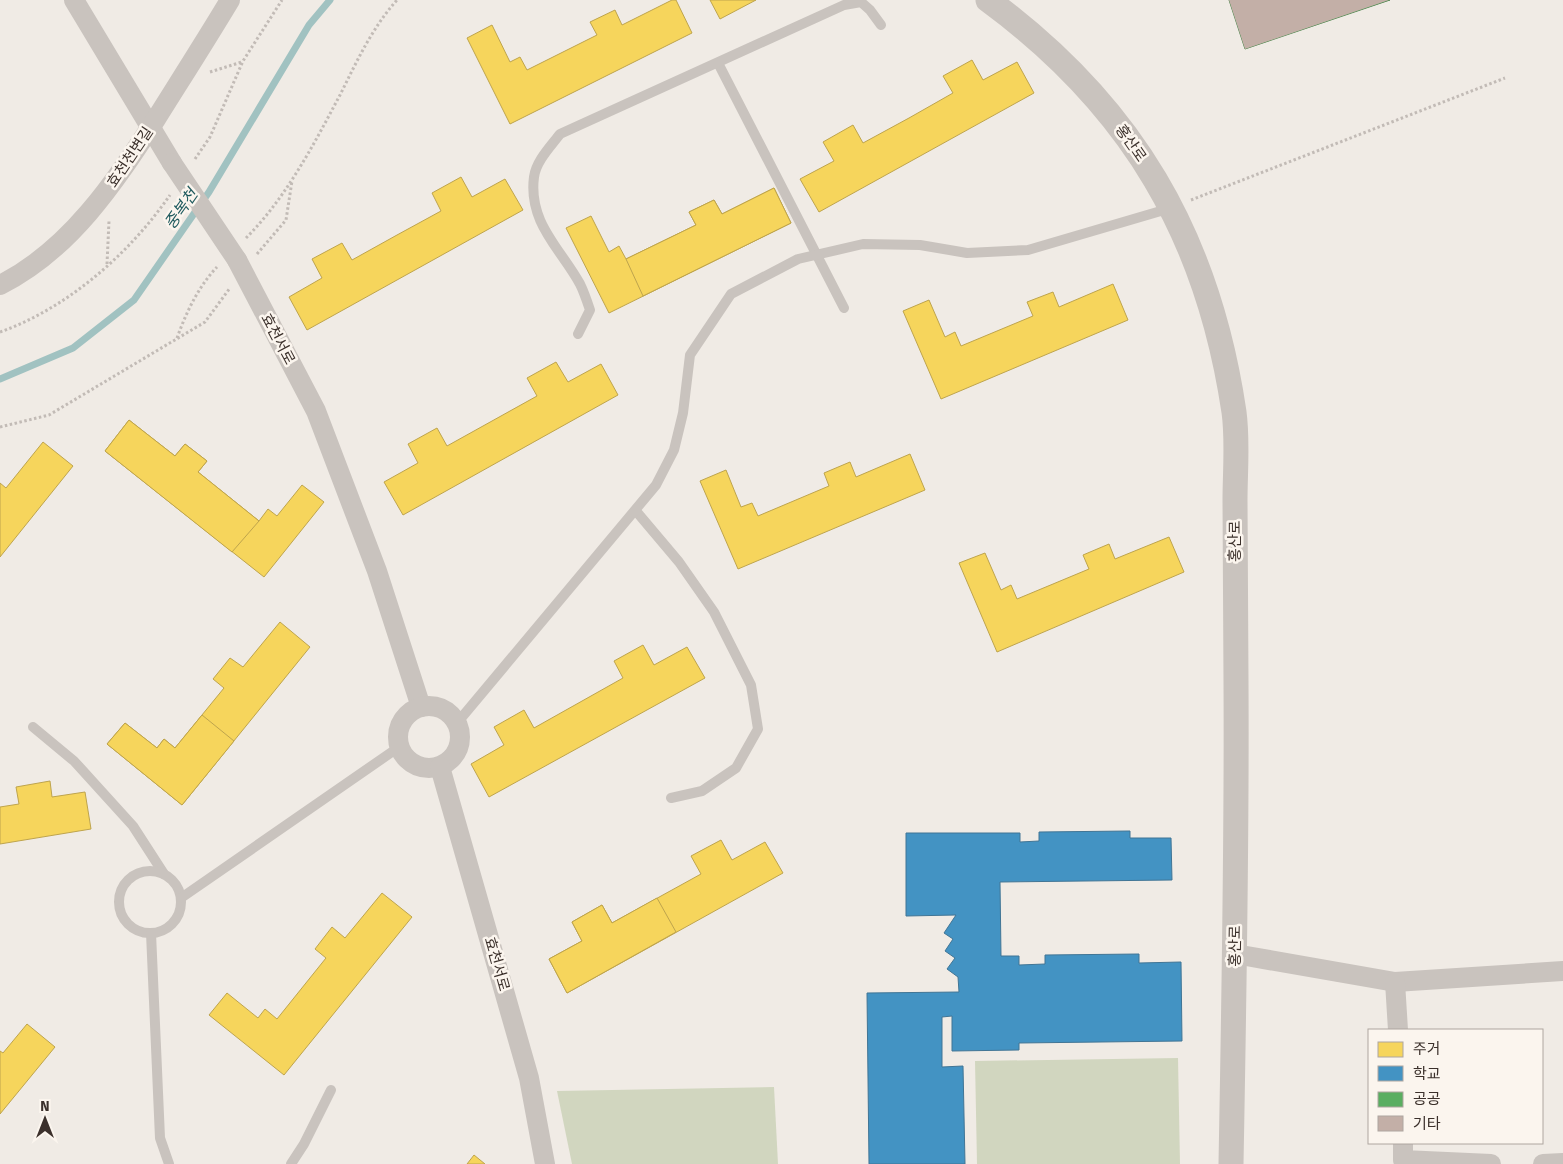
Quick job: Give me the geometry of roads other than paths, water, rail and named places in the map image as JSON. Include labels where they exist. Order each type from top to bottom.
[{"type":"street","name":"효천서로","points":[[74,0],[149,128],[239,265],[316,411],[377,571],[421,707]]},
{"type":"street","name":"효천천변길","points":[[0,285],[25,272],[63,240],[112,186],[230,0]]},
{"type":"street","name":"홍산로","points":[[988,0],[1026,28],[1098,97],[1136,148],[1172,207],[1197,264],[1216,327],[1234,415],[1237,761],[1231,1164]]},
{"type":"street","points":[[432,706],[442,709],[457,723],[461,733],[460,744],[450,761],[440,767],[420,768],[411,764],[399,747],[399,727],[412,711],[421,707],[432,706]]},
{"type":"street","name":"효천서로","points":[[440,767],[529,1078],[545,1164]]},
{"type":"street","points":[[1234,954],[1395,982],[1563,971]]},
{"type":"street","points":[[1395,982],[1398,1029]]},
{"type":"street","points":[[1403,1144],[1404,1160],[1491,1164]]},
{"type":"street","points":[[1543,1164],[1563,1163]]},
{"type":"lane","points":[[578,334],[590,310],[580,285],[546,235],[535,201],[534,175],[546,152],[560,134],[844,5],[861,2],[870,10],[881,25]]},
{"type":"lane","points":[[718,63],[819,254],[844,308]]},
{"type":"lane","points":[[457,723],[656,485],[674,450],[683,413],[690,354],[731,294],[798,259],[863,244],[920,245],[967,253],[1028,250],[1172,207]]},
{"type":"lane","points":[[636,511],[679,562],[714,612],[751,685],[758,728],[736,768],[702,791],[671,798]]},
{"type":"lane","points":[[34,727],[74,761],[133,826],[164,874]]},
{"type":"lane","points":[[181,898],[399,747]]},
{"type":"lane","points":[[152,871],[171,878],[181,898],[177,918],[161,932],[141,932],[124,921],[120,912],[120,892],[125,883],[142,872],[152,871]]},
{"type":"lane","points":[[151,933],[160,1138],[168,1164]]},
{"type":"lane","points":[[291,1164],[304,1144],[331,1090]]},
{"type":"waterway","name":"중복천","points":[[0,379],[73,348],[134,300],[209,192],[309,25],[330,0]]}]
